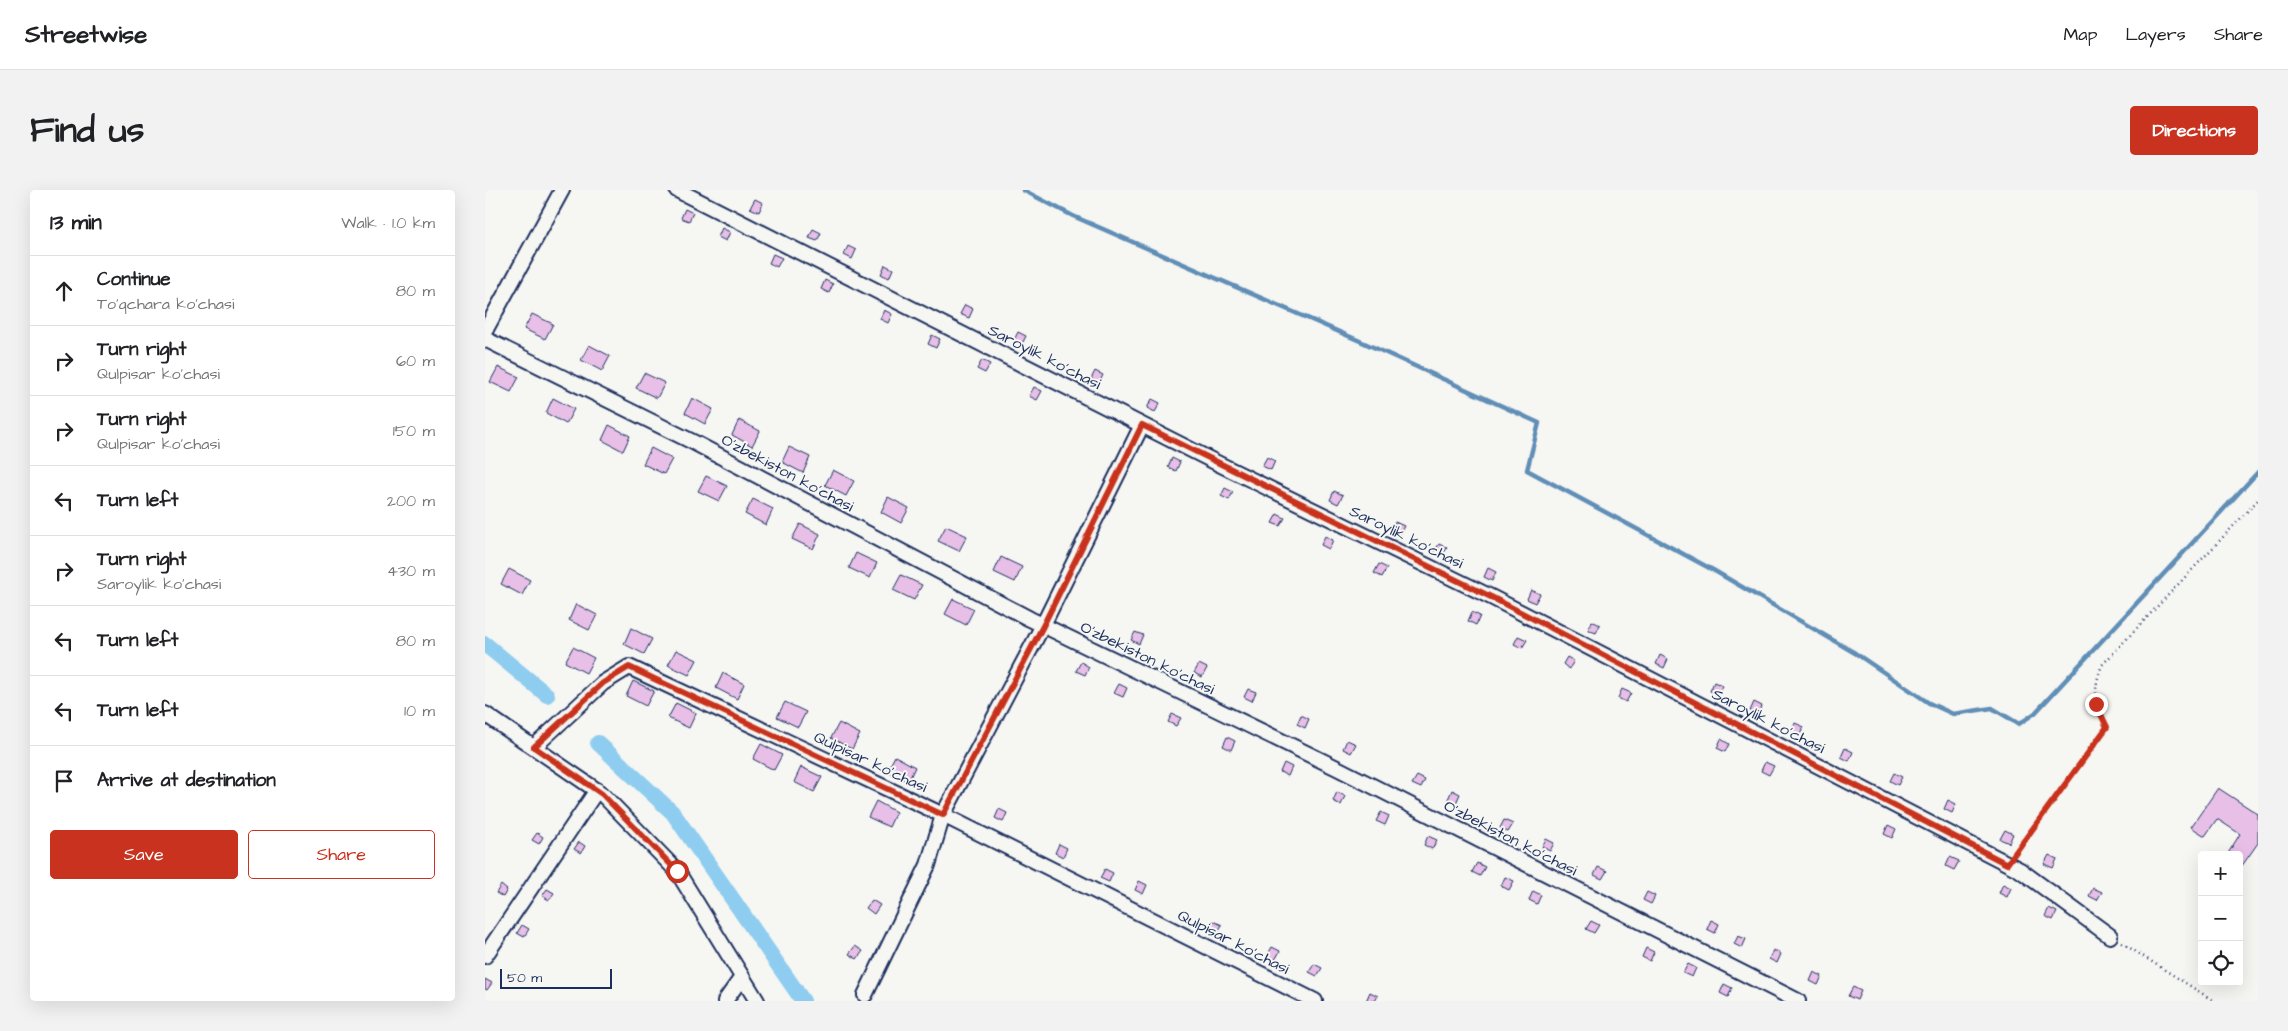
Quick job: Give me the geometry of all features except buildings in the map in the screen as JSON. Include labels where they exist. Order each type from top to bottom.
[{"type":"street","points":[[485,331],[562,190]]},
{"type":"street","name":"Saroylik ko'chasi","points":[[677,190],[1142,425],[1493,598],[2020,870],[2110,936]]},
{"type":"street","name":"O'zbekiston ko'chasi","points":[[485,339],[695,443],[1043,626],[1337,768],[1798,1001]]},
{"type":"street","points":[[865,995],[928,865],[943,815],[1043,626],[1142,425]]},
{"type":"street","name":"Qulpisar ko'chasi","points":[[534,747],[603,683],[629,667],[943,815],[1315,1001]]},
{"type":"street","points":[[485,714],[597,790],[677,871],[757,1001]]},
{"type":"street","points":[[485,956],[597,790]]},
{"type":"street","points":[[725,1001],[742,977]]},
{"type":"path","points":[[2007,864],[2107,727],[2096,704],[2095,684],[2102,664],[2258,500]]},
{"type":"path","points":[[2110,936],[2214,1001]]},
{"type":"waterway","points":[[1023,190],[1073,216],[1360,341],[1539,423],[1527,470],[1713,570],[1855,653],[1929,703],[1953,714],[1992,708],[2019,724],[2035,713],[2258,472]]},
{"type":"waterway","points":[[485,644],[547,695]]},
{"type":"waterway","points":[[598,743],[673,813],[803,1001]]},
{"type":"route","points":[[677,871],[602,794],[534,747],[603,683],[629,667],[943,815],[1043,626],[1142,425],[1493,598],[2007,864],[2107,727],[2096,704]]}]
